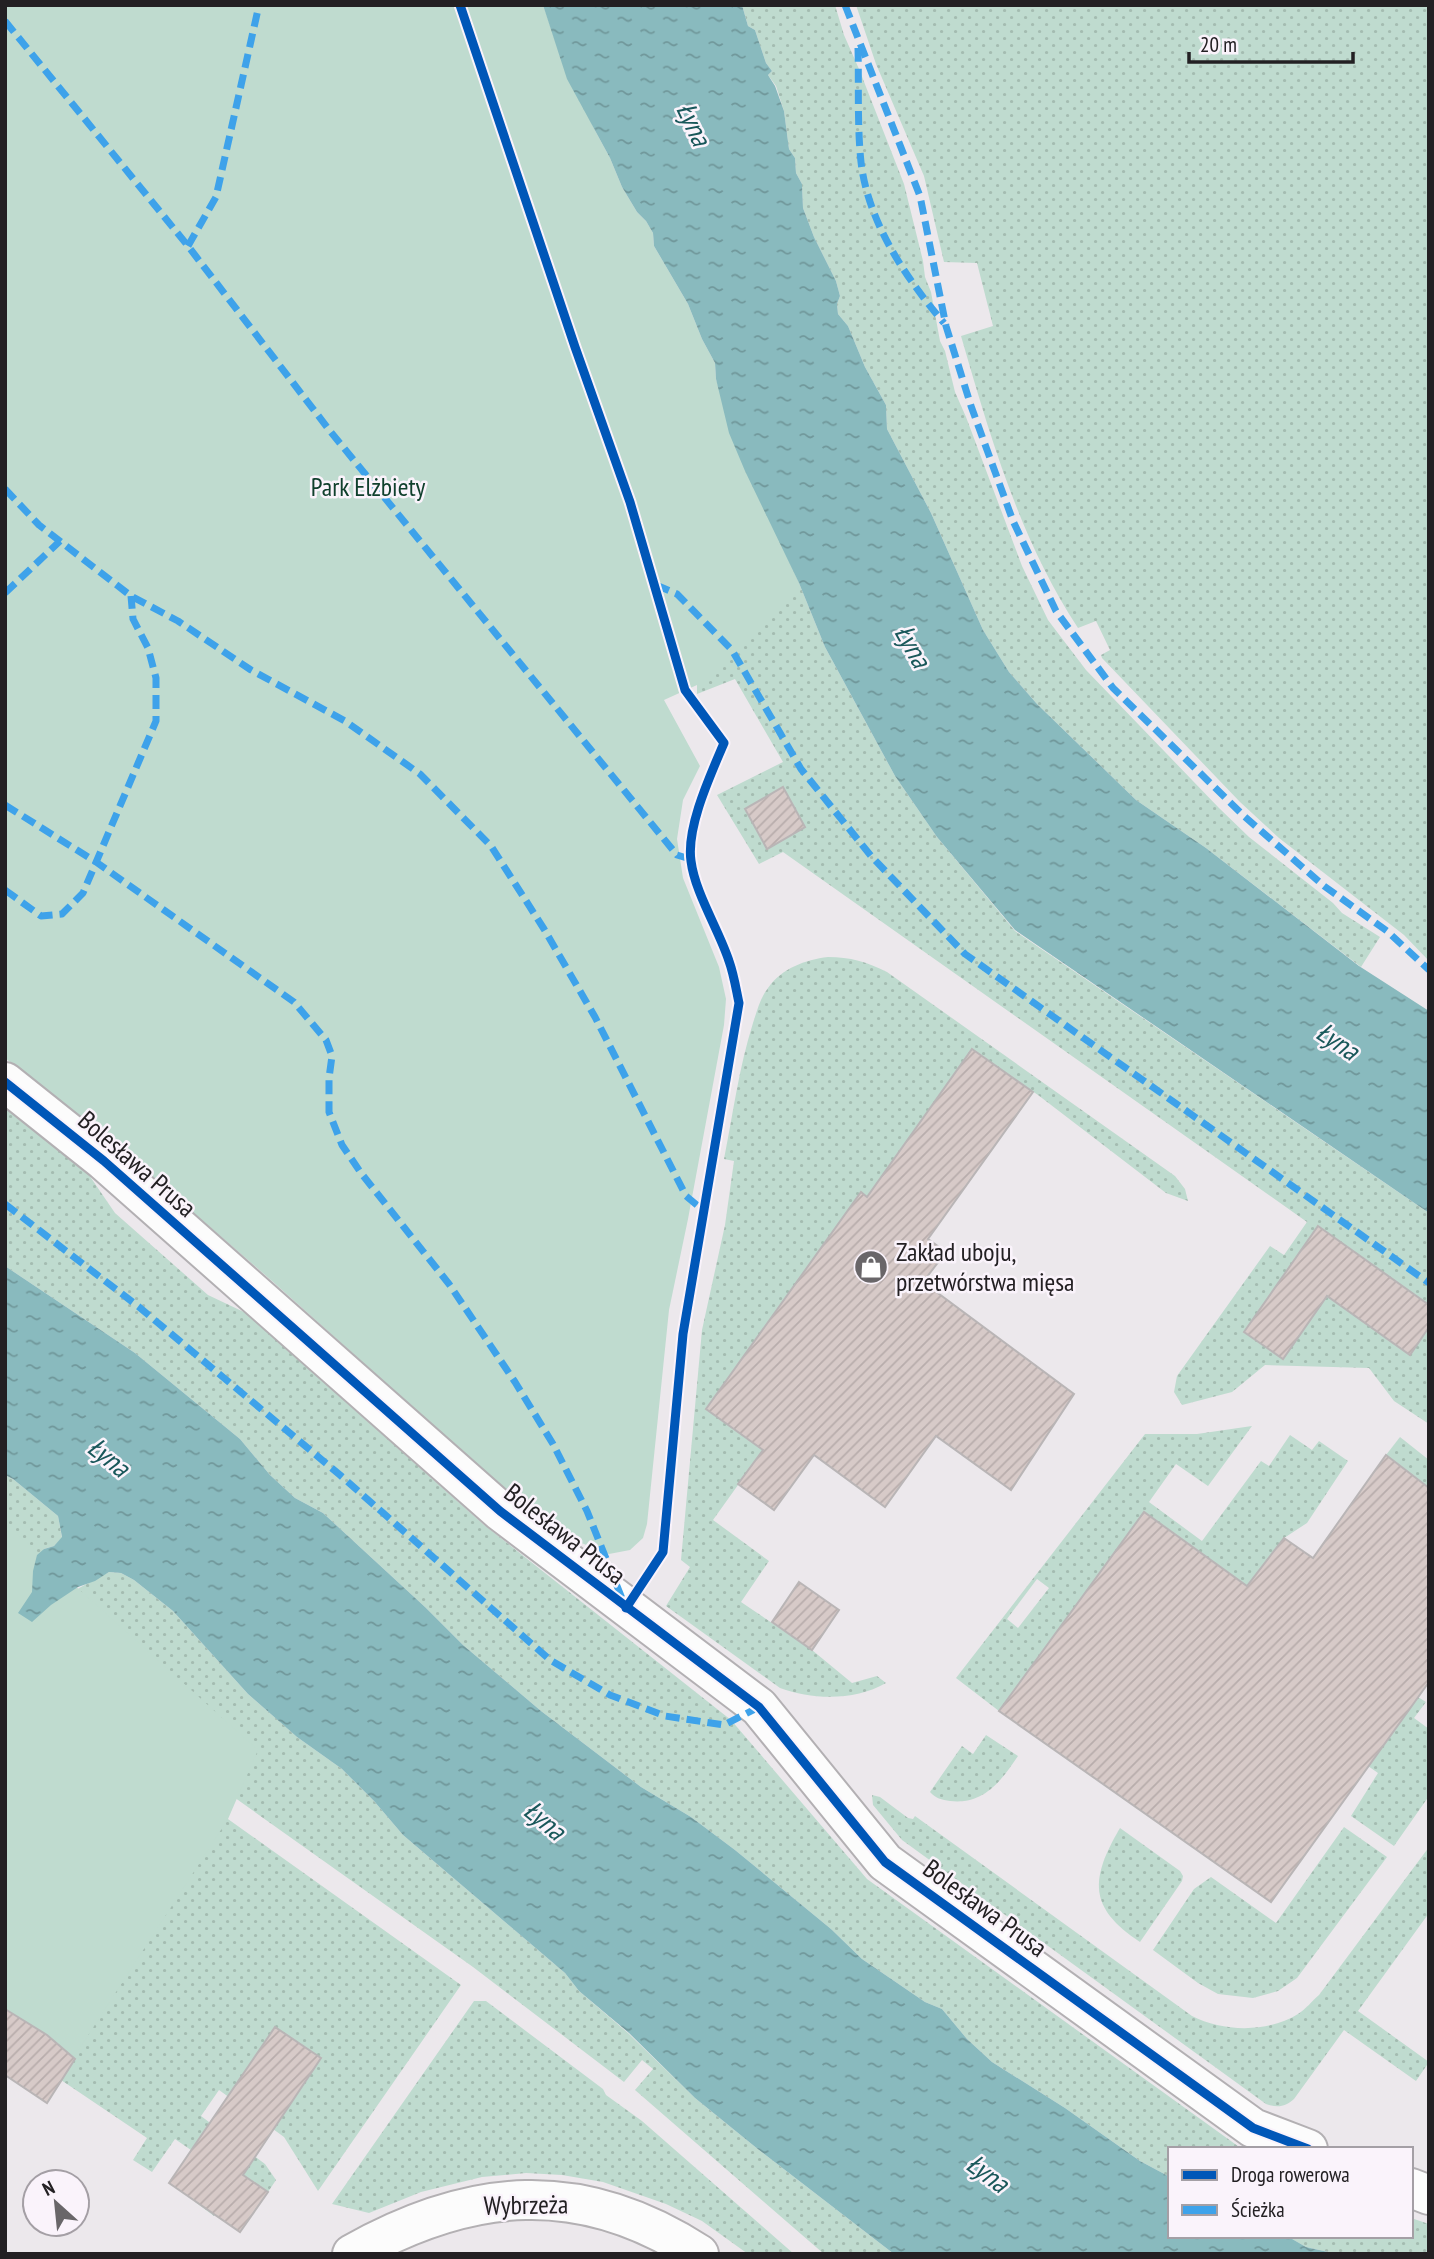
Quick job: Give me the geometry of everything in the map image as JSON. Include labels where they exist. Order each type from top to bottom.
[{"type":"street","name":"Bolesława Prusa","points":[[5,1082],[104,1161],[500,1511],[759,1707],[885,1861],[1253,2127],[1303,2147]]},
{"type":"street","name":"Wybrzeża","points":[[352,2254],[379,2239],[438,2215],[485,2204],[546,2200],[580,2203],[613,2212],[669,2236],[699,2254]]},
{"type":"green space","name":"Park Elżbiety","points":[[5,5],[543,5],[567,79],[610,158],[622,187],[653,233],[654,246],[688,304],[715,363],[716,379],[745,471],[799,583],[697,685],[664,700],[700,766],[683,800],[677,839],[683,878],[719,967],[726,999],[724,1025],[669,1310],[647,1524],[643,1538],[630,1550],[609,1554],[574,1540],[512,1496],[112,1142],[5,1058]]},
{"type":"green space","points":[[543,5],[558,49],[799,583],[825,647],[895,776],[937,837],[1015,931],[1429,1213],[1429,1305],[1318,1226],[1245,1332],[1283,1359],[1327,1296],[1410,1354],[1429,1327],[1429,1424],[1394,1401],[1369,1368],[1265,1365],[1232,1392],[1182,1405],[1174,1392],[1177,1376],[1270,1246],[1284,1255],[1307,1222],[783,852],[759,864],[717,795],[783,762],[735,679],[697,694]]},
{"type":"green space","points":[[742,5],[835,5],[844,35],[904,184],[925,277],[931,292],[940,341],[955,392],[1022,566],[1048,620],[1086,670],[1249,837],[1342,913],[1380,937],[1361,967],[1206,848],[1136,800],[1037,704],[1009,672],[983,630],[931,513],[887,429],[886,405],[865,367],[848,326],[838,314],[840,296],[836,281],[803,208],[802,184],[796,173],[795,158],[789,149],[784,111],[776,86],[768,75],[772,71],[766,63],[755,30],[748,26]]},
{"type":"green space","points":[[856,5],[1429,5],[1429,961],[1404,935],[1279,838],[1240,802],[1102,658],[1101,655],[1110,650],[1096,621],[1078,628],[1039,559],[1023,523],[995,449],[961,336],[993,326],[977,263],[944,262],[924,176],[876,64]]},
{"type":"green space","points":[[828,957],[858,961],[887,972],[1175,1176],[1185,1189],[1188,1201],[1166,1193],[1038,1095],[971,1050],[867,1197],[861,1193],[706,1408],[763,1450],[713,1520],[769,1561],[741,1602],[812,1650],[852,1683],[877,1676],[886,1683],[861,1693],[834,1697],[806,1695],[780,1688],[666,1606],[690,1567],[681,1560],[702,1330],[725,1225],[734,1161],[724,1159],[744,1056],[759,1005],[774,981],[795,966]]},
{"type":"green space","points":[[5,1108],[89,1175],[115,1213],[208,1295],[246,1313],[483,1524],[731,1720],[867,1879],[1239,2147],[1168,2147],[1168,2176],[1140,2161],[1065,2108],[992,2062],[967,2039],[942,2009],[925,2002],[862,1959],[831,1929],[735,1850],[691,1817],[641,1787],[541,1711],[463,1645],[323,1513],[295,1498],[270,1475],[240,1439],[135,1353],[5,1266]]},
{"type":"green space","points":[[1252,1426],[1208,1486],[1176,1464],[1149,1502],[1202,1541],[1261,1461],[1269,1466],[1290,1435],[1312,1450],[1319,1441],[1348,1461],[1307,1523],[1284,1538],[1253,1579],[1283,1601],[1091,1587],[999,1711],[956,1678],[1145,1434],[1197,1434]],"holes":[[[1037,1579],[1049,1588],[1018,1628],[1007,1619]]]},
{"type":"green space","points":[[1400,1437],[1429,1460],[1429,1488],[1386,1455]]},
{"type":"green space","points":[[5,1475],[58,1516],[62,1538],[54,1546],[44,1549],[5,1621]]},
{"type":"green space","points":[[5,1527],[15,1532],[258,1750],[228,1819],[74,2057],[5,2009]]},
{"type":"green space","points":[[109,1572],[121,1573],[134,1580],[173,1611],[248,1694],[297,1737],[342,1769],[403,1835],[565,1973],[579,1991],[628,2033],[695,2098],[894,2254],[824,2254],[635,2090],[653,2069],[642,2060],[624,2082],[473,1967],[176,1756],[51,1605]]},
{"type":"green space","points":[[1418,1697],[1426,1702],[1414,1718],[1429,1729],[1429,1796],[1394,1846],[1351,1816],[1378,1773],[1368,1766]]},
{"type":"green space","points":[[986,1735],[1018,1756],[998,1782],[982,1795],[962,1801],[944,1800],[932,1794],[930,1792],[962,1746],[973,1754]]},
{"type":"green space","points":[[5,1743],[162,1772],[461,1985],[318,2191],[284,2137],[219,2090],[201,2116],[265,2164],[276,2180],[268,2192],[242,2175],[214,2216],[195,2202],[217,2168],[175,2139],[152,2172],[133,2160],[147,2138],[61,2080],[73,2057],[53,2040],[5,2009]]},
{"type":"green space","points":[[872,1795],[880,1797],[908,1818],[913,1819],[915,1816],[1192,2016],[1231,2027],[1273,2025],[1298,2014],[1306,2007],[1319,1995],[1429,1847],[1429,1913],[1358,2011],[1429,2062],[1416,2081],[1344,2030],[1294,2099],[1281,2106],[1266,2104],[902,1840],[873,1805]]},
{"type":"green space","points":[[1344,1827],[1387,1857],[1297,1978],[1278,1991],[1253,1998],[1218,1994],[1198,1983],[1153,1950],[1194,1889],[1211,1877],[1276,1923]]},
{"type":"green space","points":[[1120,1828],[1180,1871],[1183,1876],[1140,1942],[1111,1917],[1099,1891],[1103,1863]]},
{"type":"green space","points":[[474,2001],[486,2001],[603,2089],[606,2095],[642,2121],[794,2254],[748,2254],[702,2221],[666,2204],[603,2182],[562,2175],[526,2173],[482,2177],[421,2192],[369,2213],[332,2204]]},
{"type":"green space","points":[[1413,2219],[1429,2224],[1429,2254],[1337,2254],[1306,2247],[1290,2238],[1413,2238]]},
{"type":"water","name":"Łyna","points":[[543,5],[742,5],[748,26],[755,30],[766,63],[772,71],[768,75],[784,111],[789,149],[795,158],[796,173],[802,184],[803,208],[836,281],[840,296],[838,314],[848,326],[865,367],[886,405],[887,429],[931,513],[983,630],[1009,672],[1037,704],[1136,800],[1206,848],[1359,966],[1429,1011],[1429,1213],[1015,930],[937,837],[895,776],[825,647],[799,583],[729,433],[716,379],[715,363],[688,304],[654,246],[653,233],[622,187],[610,158],[567,79]]},
{"type":"water","name":"Łyna","points":[[5,1266],[135,1353],[240,1439],[270,1475],[295,1498],[323,1513],[463,1645],[541,1711],[641,1787],[691,1817],[735,1850],[831,1929],[862,1959],[925,2002],[942,2009],[967,2039],[992,2062],[1065,2108],[1140,2161],[1168,2176],[1168,2238],[1290,2238],[1306,2247],[1337,2254],[894,2254],[695,2098],[629,2033],[579,1991],[565,1973],[403,1835],[342,1769],[297,1737],[248,1694],[173,1611],[134,1580],[121,1573],[109,1572],[78,1587],[32,1622],[18,1613],[32,1592],[37,1555],[54,1546],[62,1537],[58,1516],[5,1475]]},
{"type":"building","points":[[783,787],[805,827],[767,849],[745,809]]},
{"type":"building","name":"Zakład uboju, przetwórstwa mięsa","points":[[972,1049],[1033,1092],[928,1239],[946,1252],[923,1282],[1074,1394],[1011,1490],[936,1436],[885,1507],[814,1455],[774,1510],[738,1484],[763,1450],[706,1409],[861,1192],[867,1197]]},
{"type":"building","points":[[1318,1226],[1429,1305],[1429,1327],[1410,1355],[1327,1296],[1283,1359],[1244,1332]]},
{"type":"building","points":[[1386,1455],[1429,1488],[1429,1682],[1271,1902],[999,1711],[1144,1512],[1247,1586],[1284,1538],[1313,1558]]},
{"type":"building","points":[[799,1582],[839,1610],[812,1650],[772,1622]]},
{"type":"building","points":[[5,2009],[47,2035],[75,2059],[47,2103],[5,2075]]},
{"type":"building","points":[[275,2027],[321,2058],[243,2175],[268,2192],[240,2232],[169,2183]]},
{"type":"marked path","points":[[188,246],[216,197],[259,5]]},
{"type":"marked path","points":[[845,5],[920,196],[946,326],[971,406],[1013,521],[1056,611],[1113,688],[1244,816],[1324,886],[1387,931],[1429,970]]},
{"type":"marked path","points":[[5,21],[188,246],[330,431],[677,855],[690,859]]},
{"type":"marked path","points":[[858,48],[861,162],[871,206],[902,268],[944,323]]},
{"type":"marked path","points":[[5,489],[39,525],[131,596],[178,621],[251,670],[345,721],[420,774],[491,846],[544,929],[595,1017],[686,1196],[704,1211]]},
{"type":"marked path","points":[[5,593],[60,541]]},
{"type":"marked path","points":[[656,585],[677,594],[732,650],[801,769],[871,856],[965,954],[1429,1283]]},
{"type":"marked path","points":[[5,890],[41,916],[62,914],[83,893],[156,721],[156,678],[148,648],[133,619],[131,596]]},
{"type":"marked path","points":[[5,805],[96,862],[294,1002],[326,1040],[332,1056],[329,1112],[342,1145],[449,1284],[515,1382],[553,1444],[587,1511],[623,1601]]},
{"type":"marked path","points":[[5,1204],[139,1307],[340,1475],[550,1660],[610,1695],[665,1716],[724,1725],[759,1707]]},
{"type":"cycle path","points":[[460,5],[630,502],[685,690],[724,743],[696,817],[690,847],[697,886],[725,949],[739,1003],[683,1334],[663,1552],[626,1608]]},
{"type":"cycle path","points":[[5,1082],[104,1161],[500,1511],[759,1707],[885,1862],[1253,2128],[1303,2147]]},
{"type":"place","name":"Zakład uboju, przetwórstwa mięsa","points":[[871,1267]]}]
